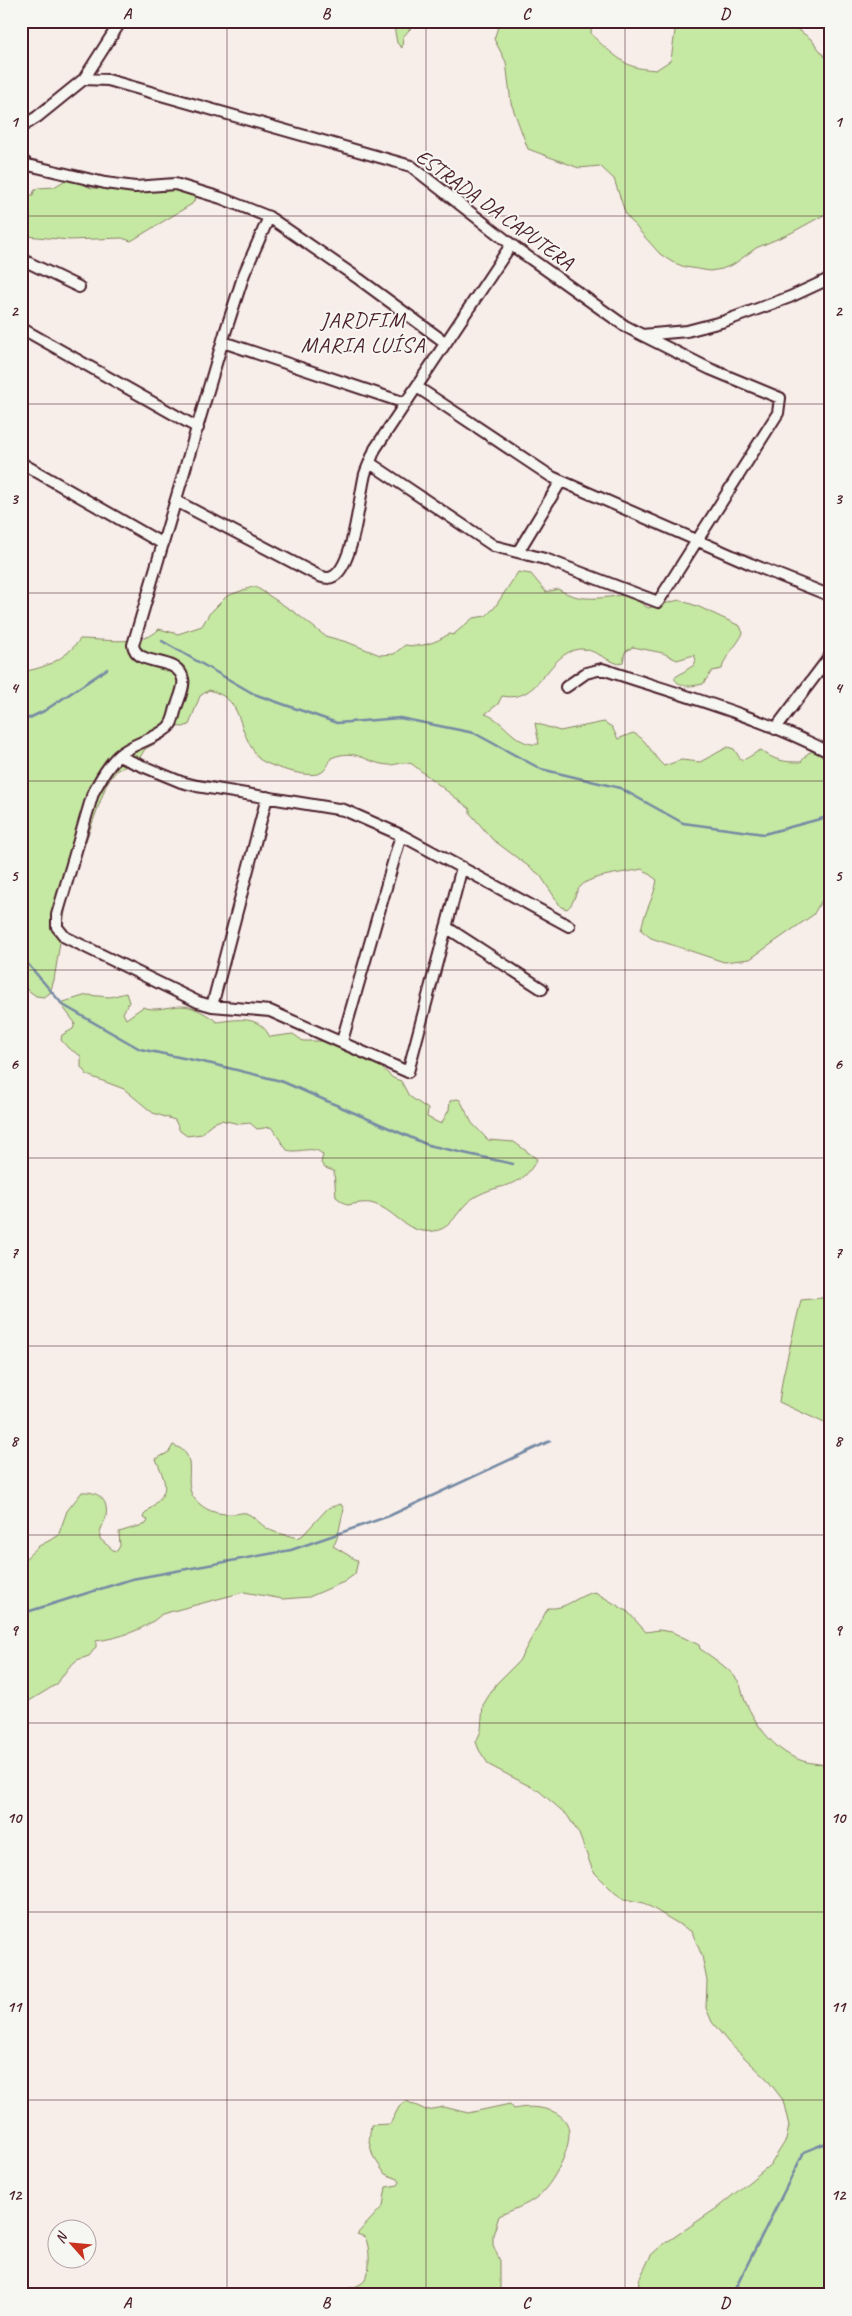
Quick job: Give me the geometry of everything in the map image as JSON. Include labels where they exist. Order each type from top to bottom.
[{"type":"street","points":[[21,127],[37,118],[84,78],[121,21]]},
{"type":"street","name":"ESTRADA DA CAPUTERA","points":[[84,78],[108,80],[411,166],[511,244],[626,326],[710,369],[780,398],[778,413],[697,541]]},
{"type":"street","points":[[21,159],[28,165],[135,187],[175,184],[198,190],[269,217],[359,279],[446,343]]},
{"type":"street","points":[[269,217],[244,274],[133,645],[134,652],[139,656],[173,667],[181,672],[184,681],[171,723],[166,730],[134,744],[118,756],[102,775],[93,793],[57,916],[57,927],[65,937],[198,1002],[212,1006],[270,1011],[342,1041],[408,1072],[462,867]]},
{"type":"street","points":[[176,501],[320,576],[328,579],[335,575],[342,566],[352,543],[366,474],[375,449],[511,244]]},
{"type":"street","points":[[21,259],[79,287]]},
{"type":"street","points":[[642,335],[687,331],[725,321],[790,297],[831,278]]},
{"type":"street","points":[[21,328],[198,428]]},
{"type":"street","points":[[223,342],[406,403]]},
{"type":"street","points":[[417,386],[512,452],[561,481],[697,541],[831,596]]},
{"type":"street","points":[[370,463],[494,546],[545,559],[658,602],[697,541]]},
{"type":"street","points":[[22,464],[163,544]]},
{"type":"street","points":[[518,552],[561,481]]},
{"type":"street","points":[[776,729],[831,655]]},
{"type":"street","points":[[566,687],[586,673],[602,669],[804,739],[831,753]]},
{"type":"street","points":[[118,756],[181,782],[344,810],[401,835],[569,926]]},
{"type":"street","points":[[212,1006],[266,797]]},
{"type":"street","points":[[342,1041],[401,835]]},
{"type":"street","points":[[446,927],[542,989]]},
{"type":"green space","points":[[393,21],[417,21],[403,37],[402,48],[397,43]]},
{"type":"green space","points":[[484,21],[592,21],[591,33],[617,57],[635,67],[656,70],[671,60],[675,31],[667,21],[786,21],[811,39],[825,57],[831,59],[831,211],[791,233],[756,248],[734,264],[722,269],[710,271],[685,267],[672,262],[660,254],[626,215],[614,179],[600,166],[579,168],[528,149],[511,103],[506,62],[494,39],[498,27]]},
{"type":"green space","points":[[21,171],[23,191],[28,195],[33,195],[34,191],[38,188],[54,187],[72,176],[80,178],[86,186],[92,188],[145,191],[173,189],[192,192],[197,196],[192,204],[131,241],[122,238],[69,240],[21,237]]},
{"type":"green space","points":[[518,572],[531,574],[546,592],[558,589],[583,598],[628,594],[648,608],[679,600],[697,606],[740,626],[743,633],[725,660],[722,669],[712,671],[703,684],[683,685],[674,678],[694,665],[696,660],[694,655],[677,660],[663,653],[633,647],[625,652],[623,662],[619,664],[589,650],[579,649],[568,652],[559,659],[535,686],[526,693],[515,696],[502,696],[498,704],[485,714],[492,717],[523,741],[531,744],[539,744],[535,723],[560,731],[604,722],[612,727],[618,739],[633,733],[638,735],[664,766],[681,760],[700,762],[728,747],[734,749],[741,760],[761,750],[775,759],[789,762],[801,762],[808,753],[817,750],[831,757],[831,885],[813,915],[750,959],[724,962],[651,938],[641,930],[657,880],[642,869],[592,879],[581,886],[570,907],[567,909],[561,907],[540,875],[492,839],[470,813],[470,809],[412,764],[381,764],[348,754],[331,758],[327,767],[320,773],[298,773],[279,768],[258,758],[232,705],[227,699],[209,690],[200,696],[189,725],[183,727],[161,725],[166,733],[165,738],[145,749],[137,762],[117,770],[107,783],[81,854],[75,864],[63,871],[69,886],[54,980],[50,993],[44,997],[36,996],[21,985],[21,672],[54,662],[68,652],[80,639],[133,640],[152,635],[159,629],[178,634],[202,626],[209,614],[227,596],[252,587],[256,587],[297,614],[325,636],[347,642],[380,655],[394,654],[405,645],[422,645],[449,634],[453,635],[473,618],[486,616],[495,607]]},
{"type":"green space","points":[[126,993],[129,1002],[123,1013],[126,1019],[143,1007],[153,1009],[187,1006],[201,1011],[217,1022],[248,1020],[254,1022],[260,1025],[270,1037],[293,1034],[303,1041],[334,1041],[372,1059],[393,1078],[401,1081],[409,1096],[428,1109],[427,1117],[441,1124],[449,1110],[450,1101],[460,1100],[472,1123],[488,1140],[514,1142],[537,1159],[524,1177],[475,1197],[462,1208],[448,1225],[433,1231],[423,1231],[410,1227],[387,1210],[371,1203],[347,1205],[336,1197],[334,1171],[325,1168],[321,1163],[323,1155],[315,1150],[287,1150],[271,1127],[257,1129],[250,1123],[240,1124],[221,1120],[211,1124],[202,1134],[187,1136],[180,1131],[175,1120],[153,1113],[124,1089],[87,1075],[81,1067],[81,1056],[68,1048],[61,1040],[62,1035],[73,1029],[75,1023],[60,1003],[87,995],[110,997]]},
{"type":"green space","points":[[831,1297],[831,1426],[779,1402],[783,1376],[801,1300]]},
{"type":"green space","points":[[173,1445],[182,1449],[187,1455],[190,1468],[189,1484],[194,1498],[202,1506],[217,1513],[246,1513],[272,1531],[298,1538],[328,1508],[341,1504],[344,1510],[337,1539],[333,1546],[358,1561],[355,1574],[344,1582],[309,1597],[283,1599],[244,1592],[162,1614],[140,1629],[114,1638],[96,1641],[96,1647],[89,1656],[77,1660],[68,1668],[57,1684],[21,1706],[21,1559],[26,1558],[39,1546],[58,1536],[67,1511],[82,1492],[97,1495],[104,1501],[106,1516],[100,1539],[117,1551],[120,1546],[119,1532],[146,1524],[148,1520],[143,1518],[144,1515],[162,1495],[165,1485],[156,1459],[169,1452]]},
{"type":"green space","points":[[595,1592],[628,1612],[646,1632],[659,1630],[672,1632],[699,1645],[700,1649],[724,1666],[740,1684],[746,1703],[760,1728],[769,1739],[790,1756],[816,1764],[831,1763],[831,2282],[818,2295],[637,2295],[639,2280],[651,2255],[661,2246],[717,2208],[771,2164],[786,2140],[789,2126],[783,2100],[766,2078],[728,2042],[712,2022],[706,2008],[707,1981],[702,1956],[692,1932],[644,1903],[624,1899],[615,1893],[593,1871],[579,1834],[567,1815],[539,1791],[489,1765],[476,1742],[481,1731],[483,1705],[496,1684],[519,1661],[548,1608],[561,1607]]},
{"type":"green space","points":[[406,2101],[426,2110],[444,2107],[468,2113],[510,2104],[514,2109],[528,2107],[551,2111],[563,2118],[567,2124],[569,2132],[565,2153],[549,2184],[533,2200],[499,2216],[493,2235],[493,2245],[500,2261],[500,2295],[344,2295],[347,2289],[359,2285],[367,2276],[369,2259],[367,2241],[365,2237],[357,2234],[383,2206],[386,2187],[398,2185],[400,2182],[398,2179],[385,2174],[373,2156],[369,2142],[371,2125],[390,2124],[399,2107]]},
{"type":"waterway","points":[[162,641],[254,694],[337,723],[400,718],[474,733],[541,769],[620,788],[683,823],[764,834],[831,816]]},
{"type":"waterway","points":[[21,722],[44,711],[107,669]]},
{"type":"waterway","points":[[21,956],[63,1005],[140,1049],[281,1081],[428,1145],[513,1164]]},
{"type":"waterway","points":[[21,1616],[30,1611],[132,1579],[291,1550],[389,1516],[550,1441]]},
{"type":"waterway","points":[[732,2295],[804,2152],[831,2141]]},
{"type":"district","name":"JARDFIM MARIA LUÍSA","points":[[363,332]]}]
